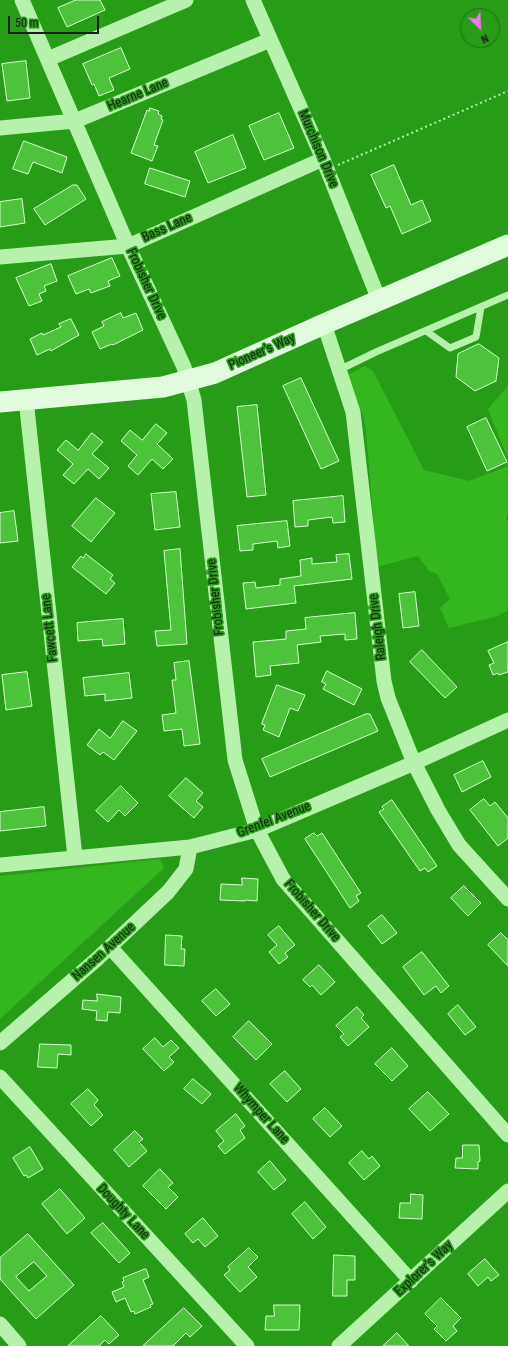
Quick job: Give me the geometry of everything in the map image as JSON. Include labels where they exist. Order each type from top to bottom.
[{"type":"main road","name":"Pioneer's Way","points":[[0,402],[163,387],[215,374],[324,324],[508,245]]},
{"type":"street","name":"Frobisher Drive","points":[[22,0],[128,246],[184,366],[194,400],[235,760],[257,830],[283,879],[508,1135]]},
{"type":"street","points":[[48,59],[186,0]]},
{"type":"street","name":"Murchison Drive","points":[[253,0],[325,165],[379,300]]},
{"type":"street","name":"Hearne Lane","points":[[0,128],[75,121],[270,40]]},
{"type":"street","name":"Bass Lane","points":[[0,257],[128,246],[325,165]]},
{"type":"street","name":"Raleigh Drive","points":[[324,324],[353,412],[384,681],[388,698],[414,762],[438,810],[459,845],[508,899]]},
{"type":"street","name":"Fawcett Lane","points":[[26,400],[75,857]]},
{"type":"street","name":"Grenfel Avenue","points":[[0,865],[190,847],[257,830],[508,720]]},
{"type":"street","name":"Nansen Avenue","points":[[0,1043],[110,947],[168,892],[186,869],[190,847]]},
{"type":"street","name":"Whymper Lane","points":[[110,947],[411,1281]]},
{"type":"street","name":"Doughty Lane","points":[[0,1077],[247,1346]]},
{"type":"street","name":"Explorer's Way","points":[[339,1346],[508,1191]]},
{"type":"street","points":[[0,1324],[19,1346]]},
{"type":"lane","points":[[339,370],[376,352],[508,295]]},
{"type":"lane","points":[[426,331],[450,348],[476,337],[481,307]]},
{"type":"path","points":[[325,165],[508,91]]},
{"type":"green space","points":[[365,366],[373,371],[424,470],[469,481],[508,466],[508,513],[506,520],[508,520],[508,610],[498,616],[449,628],[440,608],[450,599],[437,574],[429,571],[418,556],[377,567],[366,429],[363,416],[347,375]]},
{"type":"green space","points":[[508,386],[508,459],[488,409]]},
{"type":"green space","points":[[160,859],[164,868],[0,1019],[0,876]]},
{"type":"building","points":[[76,0],[100,0],[105,10],[67,27],[58,8]]},
{"type":"building","points":[[121,48],[130,69],[109,78],[114,90],[99,96],[94,84],[92,85],[83,64]]},
{"type":"building","points":[[26,61],[30,98],[7,101],[2,64]]},
{"type":"building","points":[[150,108],[159,111],[158,114],[162,116],[161,119],[163,120],[154,145],[158,146],[152,161],[131,153],[147,110],[149,111]]},
{"type":"building","points":[[279,113],[294,148],[264,160],[249,126]]},
{"type":"building","points":[[233,135],[246,168],[208,183],[195,152]]},
{"type":"building","points":[[24,141],[67,157],[62,173],[33,162],[28,174],[13,169]]},
{"type":"building","points":[[394,165],[411,205],[422,200],[431,221],[402,234],[390,206],[386,208],[371,175]]},
{"type":"building","points":[[150,168],[190,181],[185,197],[145,184]]},
{"type":"building","points":[[73,185],[77,185],[86,199],[45,225],[34,209]]},
{"type":"building","points":[[22,199],[25,223],[0,227],[0,202]]},
{"type":"building","points":[[112,258],[120,276],[108,281],[110,286],[91,293],[89,289],[76,294],[68,276]]},
{"type":"building","points":[[51,264],[57,281],[44,286],[46,291],[39,294],[42,301],[29,306],[16,278]]},
{"type":"building","points":[[121,313],[123,318],[136,313],[143,330],[113,345],[112,344],[100,349],[92,332],[104,326],[102,322]]},
{"type":"building","points":[[71,319],[79,335],[51,351],[50,349],[37,355],[30,339],[42,333],[43,335],[61,327],[59,324]]},
{"type":"building","points":[[479,344],[499,358],[496,381],[475,391],[456,377],[458,354]]},
{"type":"building","points":[[301,378],[339,461],[321,469],[283,386]]},
{"type":"building","points":[[257,405],[266,495],[247,497],[237,407]]},
{"type":"building","points":[[486,418],[507,462],[487,471],[467,427]]},
{"type":"building","points":[[156,424],[167,433],[157,444],[173,459],[163,469],[152,459],[138,475],[128,466],[137,455],[121,441],[130,430],[142,440]]},
{"type":"building","points":[[92,433],[103,442],[92,454],[109,468],[99,479],[88,469],[74,484],[63,475],[73,464],[57,450],[66,440],[78,450]]},
{"type":"building","points":[[176,492],[180,527],[155,530],[151,494]]},
{"type":"building","points":[[343,496],[345,522],[333,523],[332,517],[308,520],[308,526],[295,527],[293,501]]},
{"type":"building","points":[[96,498],[115,513],[91,542],[72,526]]},
{"type":"building","points":[[14,511],[18,541],[0,543],[0,513]]},
{"type":"building","points":[[287,521],[290,546],[278,548],[277,541],[253,544],[253,550],[240,551],[237,526]]},
{"type":"building","points":[[180,549],[187,644],[157,646],[155,631],[171,630],[164,551]]},
{"type":"building","points":[[86,554],[113,575],[110,579],[115,583],[106,594],[72,567],[81,556],[83,558]]},
{"type":"building","points":[[349,554],[352,579],[294,586],[296,603],[246,609],[243,583],[255,582],[256,588],[280,585],[280,579],[301,576],[300,560],[312,558],[312,564],[337,562],[336,555]]},
{"type":"building","points":[[415,592],[419,626],[403,628],[399,594]]},
{"type":"building","points":[[355,613],[357,639],[345,640],[345,634],[320,636],[321,642],[297,645],[299,663],[270,666],[271,675],[256,677],[253,642],[286,639],[286,631],[306,629],[305,618]]},
{"type":"building","points":[[123,619],[125,644],[103,646],[102,639],[78,641],[77,623]]},
{"type":"building","points":[[508,642],[508,672],[493,675],[489,665],[494,663],[488,651]]},
{"type":"building","points":[[422,650],[457,687],[445,698],[410,662]]},
{"type":"building","points":[[189,661],[200,744],[184,746],[182,729],[164,731],[162,715],[176,713],[172,680],[176,680],[174,663]]},
{"type":"building","points":[[327,671],[362,689],[354,705],[323,689],[326,684],[322,682]]},
{"type":"building","points":[[27,672],[32,706],[6,710],[2,675]]},
{"type":"building","points":[[129,673],[132,698],[105,701],[105,694],[85,696],[83,678]]},
{"type":"building","points":[[277,685],[305,695],[298,711],[290,708],[279,737],[263,730],[265,725],[262,724]]},
{"type":"building","points":[[366,714],[370,714],[378,731],[270,777],[262,759]]},
{"type":"building","points":[[123,721],[137,731],[114,760],[103,752],[100,755],[87,745],[99,729],[110,738]]},
{"type":"building","points":[[483,761],[491,777],[462,792],[454,775]]},
{"type":"building","points":[[186,778],[203,793],[196,801],[203,807],[194,818],[169,796]]},
{"type":"building","points":[[121,786],[138,803],[125,816],[119,810],[108,822],[96,811]]},
{"type":"building","points":[[484,799],[490,806],[495,802],[508,818],[508,838],[498,846],[470,810]]},
{"type":"building","points":[[392,800],[437,866],[428,872],[425,868],[420,871],[379,812],[384,809],[382,807]]},
{"type":"building","points":[[44,807],[46,826],[0,831],[0,812]]},
{"type":"building","points":[[314,833],[317,836],[322,833],[361,893],[356,896],[359,901],[350,908],[305,839]]},
{"type":"building","points":[[242,878],[258,879],[257,901],[220,900],[221,884],[242,885]]},
{"type":"building","points":[[464,886],[481,903],[468,916],[451,898]]},
{"type":"building","points":[[382,915],[397,933],[382,944],[368,926]]},
{"type":"building","points":[[279,926],[295,945],[285,953],[288,957],[279,964],[269,952],[277,945],[268,935]]},
{"type":"building","points":[[501,933],[508,940],[508,966],[488,945]]},
{"type":"building","points":[[166,935],[182,936],[181,949],[185,949],[184,966],[165,965]]},
{"type":"building","points":[[422,952],[449,986],[441,993],[436,986],[424,995],[403,967]]},
{"type":"building","points":[[319,965],[335,982],[321,995],[312,985],[310,987],[303,980]]},
{"type":"building","points":[[216,989],[230,1004],[216,1016],[202,1001]]},
{"type":"building","points":[[97,994],[121,997],[120,1013],[108,1012],[107,1021],[96,1020],[97,1011],[82,1009],[83,1000],[97,1001]]},
{"type":"building","points":[[458,1005],[476,1027],[465,1035],[448,1014]]},
{"type":"building","points":[[357,1007],[364,1015],[361,1018],[369,1027],[348,1046],[340,1037],[344,1034],[336,1026]]},
{"type":"building","points":[[249,1021],[272,1044],[256,1060],[233,1037]]},
{"type":"building","points":[[155,1038],[163,1047],[171,1040],[179,1048],[169,1057],[174,1062],[164,1071],[143,1049]]},
{"type":"building","points":[[40,1044],[71,1045],[71,1055],[58,1054],[57,1068],[38,1067]]},
{"type":"building","points":[[392,1048],[408,1066],[392,1081],[375,1064]]},
{"type":"building","points":[[285,1071],[301,1089],[287,1102],[270,1084]]},
{"type":"building","points":[[193,1079],[211,1094],[202,1104],[184,1089]]},
{"type":"building","points":[[88,1089],[98,1100],[94,1105],[103,1115],[91,1126],[71,1104]]},
{"type":"building","points":[[428,1092],[449,1114],[430,1131],[409,1109]]},
{"type":"building","points":[[325,1108],[342,1126],[330,1137],[313,1119]]},
{"type":"building","points":[[236,1114],[245,1126],[240,1130],[245,1138],[225,1154],[218,1146],[224,1141],[216,1131]]},
{"type":"building","points":[[135,1131],[143,1139],[139,1142],[147,1151],[129,1167],[114,1150]]},
{"type":"building","points":[[463,1145],[479,1145],[480,1161],[478,1162],[478,1169],[455,1168],[456,1158],[462,1158]]},
{"type":"building","points":[[30,1147],[43,1169],[28,1178],[26,1175],[24,1176],[13,1158]]},
{"type":"building","points":[[362,1151],[369,1159],[372,1156],[380,1166],[364,1180],[349,1163]]},
{"type":"building","points":[[270,1161],[286,1180],[274,1190],[258,1172]]},
{"type":"building","points":[[160,1169],[173,1183],[168,1187],[178,1197],[166,1209],[143,1186]]},
{"type":"building","points":[[60,1189],[85,1218],[67,1234],[42,1204]]},
{"type":"building","points":[[411,1194],[423,1195],[422,1219],[399,1218],[400,1203],[410,1203]]},
{"type":"building","points":[[305,1202],[326,1227],[313,1239],[292,1214]]},
{"type":"building","points":[[203,1218],[218,1236],[205,1247],[198,1239],[193,1243],[185,1234]]},
{"type":"building","points":[[103,1223],[130,1253],[119,1263],[91,1233]]},
{"type":"building","points":[[28,1234],[74,1285],[36,1319],[0,1279],[0,1258]],"holes":[[[34,1262],[47,1276],[29,1291],[16,1277]]]},
{"type":"building","points":[[249,1248],[258,1257],[248,1267],[257,1277],[240,1292],[224,1275],[230,1270],[228,1267]]},
{"type":"building","points":[[334,1255],[355,1256],[355,1280],[347,1280],[347,1296],[333,1296]]},
{"type":"building","points":[[485,1259],[499,1275],[491,1281],[488,1277],[478,1286],[468,1274]]},
{"type":"building","points":[[146,1269],[149,1277],[143,1280],[153,1304],[150,1305],[151,1307],[135,1314],[134,1311],[131,1312],[125,1298],[116,1302],[112,1292],[124,1287],[122,1282],[124,1281],[123,1278]]},
{"type":"building","points":[[441,1298],[461,1318],[453,1326],[457,1331],[446,1341],[434,1329],[437,1326],[425,1314]]},
{"type":"building","points":[[274,1305],[300,1305],[299,1330],[265,1330],[266,1316],[274,1316]]},
{"type":"building","points":[[184,1308],[202,1326],[190,1337],[186,1333],[173,1346],[143,1346]]},
{"type":"building","points":[[101,1316],[119,1335],[109,1344],[105,1340],[99,1346],[68,1346]]},
{"type":"building","points":[[397,1333],[409,1346],[383,1346]]}]
